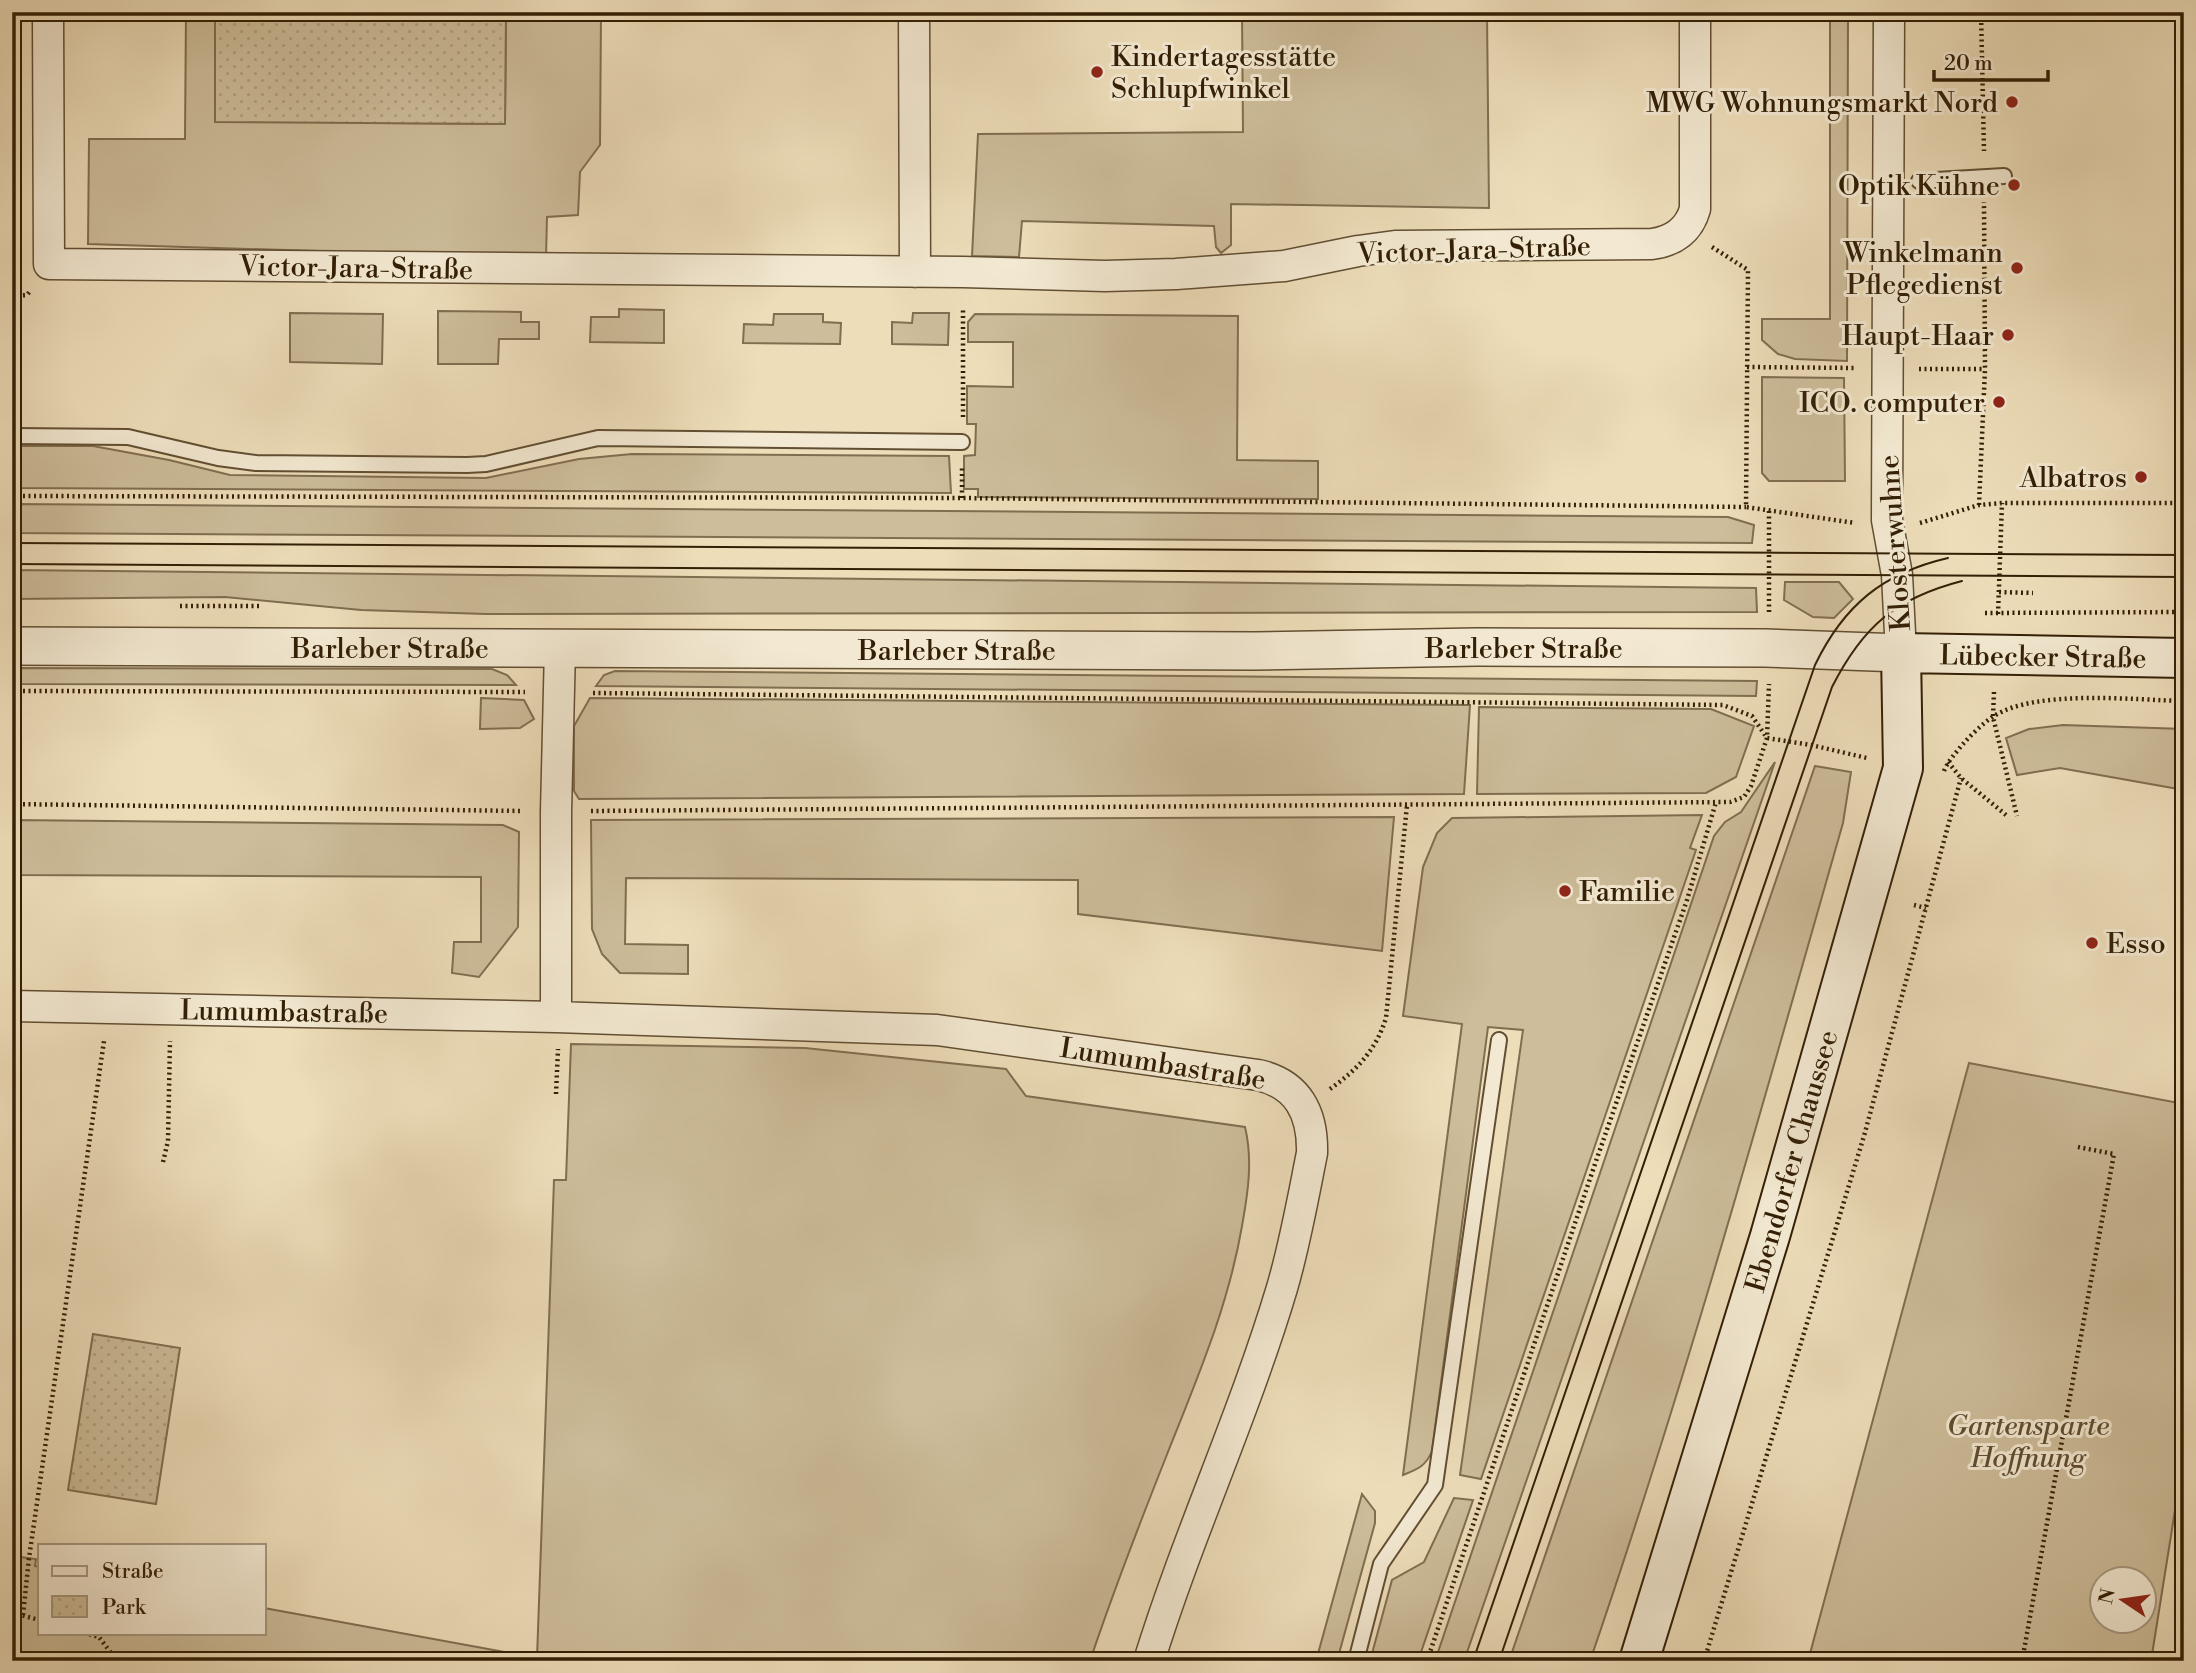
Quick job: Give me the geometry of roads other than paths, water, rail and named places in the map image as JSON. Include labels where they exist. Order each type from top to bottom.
[{"type":"main road","name":"Lübecker Straße","points":[[1901,653],[2184,658]]},
{"type":"main road","name":"Ebendorfer Chaussee","points":[[1639,1661],[1770,1236],[1903,768],[1901,653]]},
{"type":"street","name":"Victor-Jara-Straße","points":[[48,12],[49,264],[963,272],[1105,276],[1223,272],[1284,266],[1395,246],[1652,244],[1670,240],[1684,230],[1695,209],[1695,12]]},
{"type":"street","points":[[914,12],[915,272]]},
{"type":"street","name":"Klosterwuhne","points":[[1889,12],[1887,524],[1898,575],[1901,653]]},
{"type":"street","name":"Barleber Straße","points":[[12,646],[1254,651],[1505,647],[1765,648],[1901,653]]},
{"type":"street","points":[[556,1017],[556,812],[560,648]]},
{"type":"street","name":"Lumumbastraße","points":[[12,1006],[556,1017],[937,1030],[1258,1075],[1280,1082],[1304,1107],[1310,1121],[1312,1153],[1282,1289],[1149,1661]]},
{"type":"lane","points":[[1919,181],[2004,176]]},
{"type":"lane","points":[[12,436],[128,437],[228,460],[256,463],[467,465],[486,464],[598,438],[962,442]]},
{"type":"lane","points":[[1356,1661],[1381,1564],[1434,1485],[1499,1040]]},
{"type":"tram line","points":[[12,543],[2184,555]]},
{"type":"tram line","points":[[1473,1661],[1815,665],[1839,625],[1868,595],[1904,573],[1948,558]]},
{"type":"tram line","points":[[12,564],[2184,577]]},
{"type":"tram line","points":[[1499,1661],[1832,687],[1856,647],[1884,618],[1918,596],[1962,581]]},
{"type":"place","name":"Kindertagesstätte Schlupfwinkel","points":[[1097,72]]},
{"type":"place","name":"MWG Wohnungsmarkt Nord","points":[[2012,102]]},
{"type":"place","name":"Optik Kühne","points":[[2014,185]]},
{"type":"place","name":"Winkelmann Pflegedienst","points":[[2017,268]]},
{"type":"place","name":"Haupt-Haar","points":[[2008,335]]},
{"type":"place","name":"ICO. computer","points":[[1999,402]]},
{"type":"place","name":"Albatros","points":[[2141,477]]},
{"type":"place","name":"Familie","points":[[1565,891]]},
{"type":"place","name":"Esso","points":[[2092,943]]},
{"type":"park label","name":"Gartensparte Hoffnung","points":[[2028,1441]]}]
